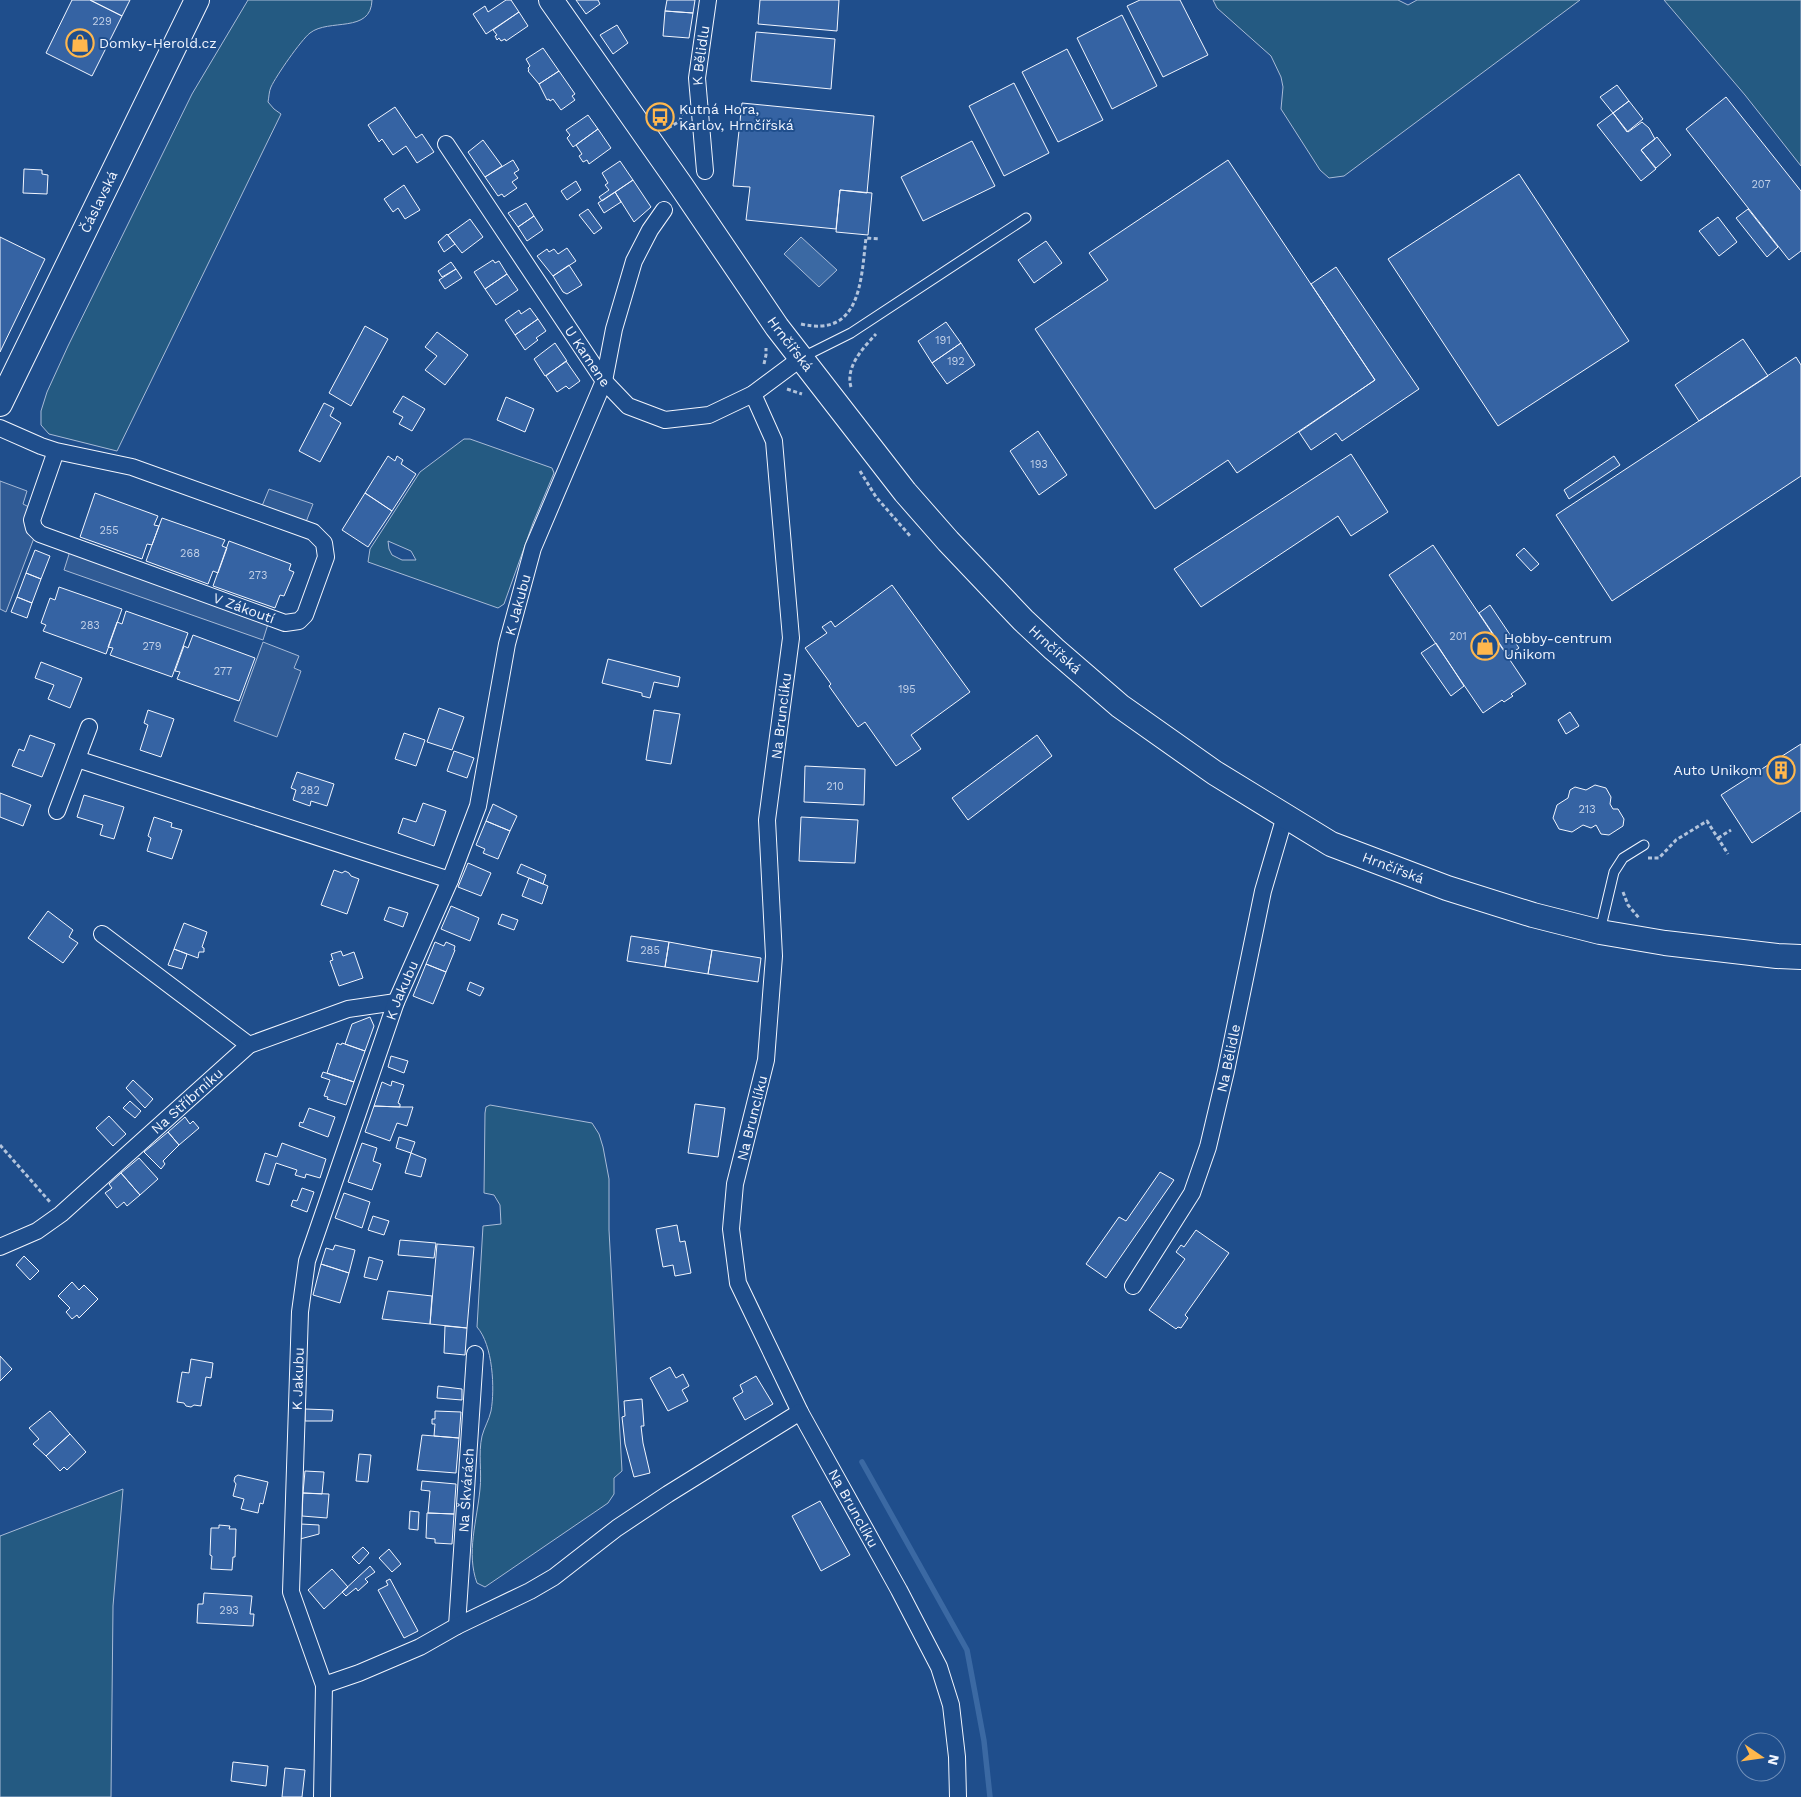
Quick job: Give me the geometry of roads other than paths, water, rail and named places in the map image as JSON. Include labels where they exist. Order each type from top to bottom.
[{"type":"main road","name":"Čáslavská","points":[[0,404],[197,0]]},
{"type":"main road","name":"Hrnčířská","points":[[551,0],[800,359],[923,513],[993,589],[1054,650],[1120,706],[1215,773],[1331,844],[1447,888],[1533,915],[1600,932],[1665,943],[1801,957]]},
{"type":"street","name":"K Bělidlu","points":[[705,171],[697,78],[708,0]]},
{"type":"street","name":"U Kamene","points":[[446,144],[604,381],[628,406],[665,420],[709,415],[753,394],[800,359]]},
{"type":"street","name":"K Jakubu","points":[[322,1797],[324,1685],[291,1592],[300,1312],[307,1261],[396,1002],[450,880],[478,806],[507,644],[533,548],[604,381],[614,330],[634,261],[650,230],[664,210]]},
{"type":"street","name":"Na Brunclíku","points":[[753,394],[774,442],[791,638],[768,820],[774,956],[766,1060],[735,1184],[731,1229],[738,1284],[800,1412],[899,1590],[939,1667],[950,1704],[957,1757],[958,1797]]},
{"type":"street","name":"V Zákoutí","points":[[0,428],[56,451],[132,467],[313,532],[324,543],[326,556],[304,615],[298,621],[284,623],[40,534],[34,528],[32,520],[56,451]]},
{"type":"street","points":[[57,811],[89,727]]},
{"type":"street","points":[[77,759],[450,880]]},
{"type":"street","name":"Na Bělidle","points":[[1133,1286],[1192,1194],[1208,1147],[1226,1072],[1263,891],[1286,816]]},
{"type":"street","points":[[102,934],[249,1045]]},
{"type":"street","name":"Na Stříbrníku","points":[[0,1247],[38,1231],[60,1214],[249,1045],[348,1009],[396,1002]]},
{"type":"street","name":"Na Škvárách","points":[[456,1626],[475,1354]]},
{"type":"street","points":[[324,1685],[359,1673],[420,1647],[456,1626],[530,1591],[554,1577],[617,1528],[668,1494],[800,1412]]},
{"type":"lane","points":[[800,359],[852,333],[1026,218]]},
{"type":"lane","points":[[1600,932],[1614,872],[1623,858],[1644,845]]},
{"type":"waterway","points":[[862,1462],[967,1650],[984,1741],[990,1797]]},
{"type":"place","name":"Domky-Herold.cz","points":[[80,43]]},
{"type":"place","name":"Kutná Hora, Karlov, Hrnčířská","points":[[660,117]]},
{"type":"place","name":"Hobby-centrum Unikom","points":[[1485,646]]},
{"type":"place","name":"Auto Unikom","points":[[1781,770]]}]
